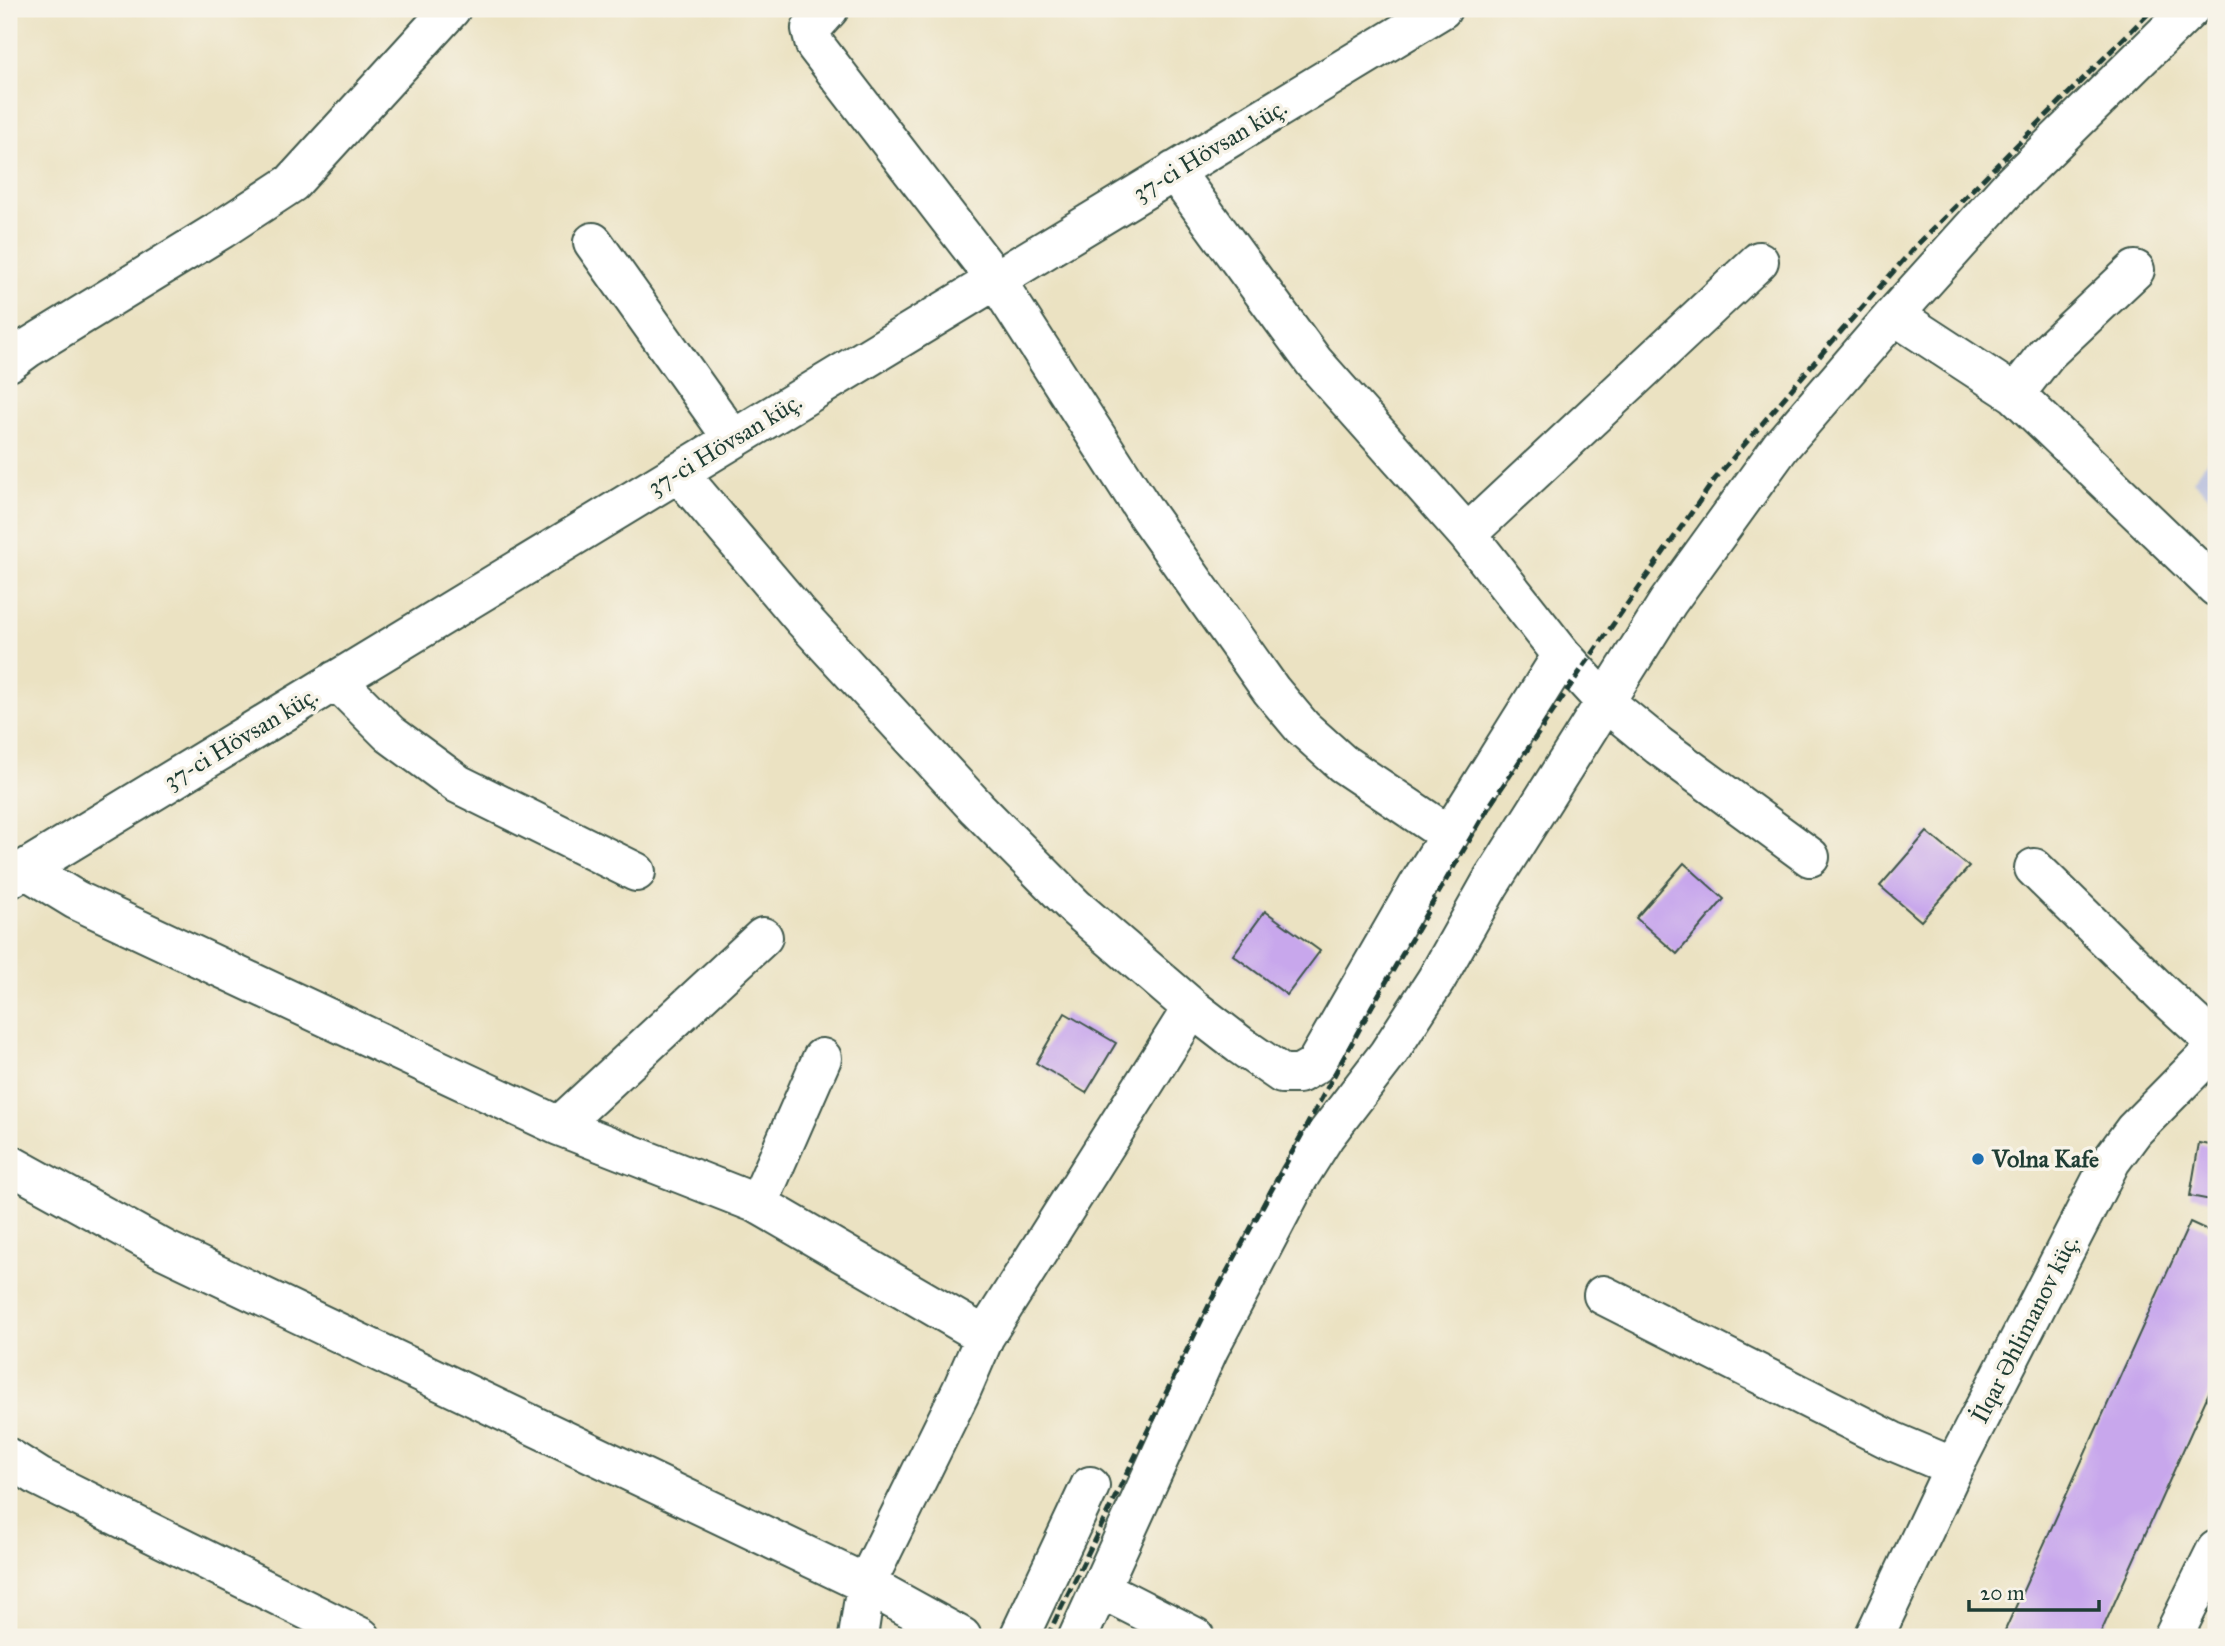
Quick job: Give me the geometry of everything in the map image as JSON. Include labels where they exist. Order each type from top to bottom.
[{"type":"street","points":[[9,362],[292,183],[451,9]]},
{"type":"street","points":[[829,9],[811,29],[815,45],[996,280],[1147,515],[1271,690],[1302,727],[1342,763],[1449,835]]},
{"type":"street","name":"37-ci Hövsan küç.","points":[[17,874],[1442,9]]},
{"type":"street","points":[[1078,1637],[1209,1349],[1299,1177],[1325,1136],[1388,1054],[1436,980],[1490,884],[1668,602],[1781,446],[1894,315],[2011,185],[2190,9]]},
{"type":"street","points":[[1174,172],[1314,362],[1467,534],[1562,654],[1604,701],[1810,857]]},
{"type":"street","points":[[593,242],[733,439]]},
{"type":"street","points":[[1467,534],[1759,261]]},
{"type":"street","points":[[2015,394],[2047,353],[2135,270]]},
{"type":"street","points":[[1894,315],[2015,394],[2216,587]]},
{"type":"street","points":[[678,472],[801,617],[977,807],[1076,908],[1192,1008],[1282,1073],[1299,1074],[1315,1065],[1449,835],[1562,654]]},
{"type":"street","points":[[336,680],[390,734],[458,784],[636,872]]},
{"type":"street","points":[[2034,868],[2216,1045]]},
{"type":"street","points":[[17,874],[559,1126],[758,1204],[985,1336]]},
{"type":"street","points":[[559,1126],[763,937]]},
{"type":"street","points":[[858,1637],[866,1584],[962,1389],[985,1336],[1192,1008]]},
{"type":"street","name":"İlqar Əhlimanov küç.","points":[[1874,1637],[1954,1467],[2111,1161],[2134,1130],[2216,1045]]},
{"type":"street","points":[[758,1204],[822,1058]]},
{"type":"street","points":[[9,1164],[164,1250],[866,1584],[962,1637]]},
{"type":"street","points":[[1603,1295],[1892,1441],[1954,1467]]},
{"type":"street","points":[[9,1458],[39,1477],[361,1637]]},
{"type":"street","points":[[1019,1637],[1090,1486]]},
{"type":"street","points":[[2181,1634],[2216,1550]]},
{"type":"street","points":[[1101,1589],[1195,1637]]},
{"type":"shaded area","points":[[2216,448],[2216,503],[2193,480]]},
{"type":"building","points":[[1927,832],[1969,867],[1921,921],[1880,886]]},
{"type":"building","points":[[1684,863],[1724,899],[1677,954],[1636,918]]},
{"type":"building","points":[[1265,911],[1320,951],[1287,995],[1233,955]]},
{"type":"building","points":[[1065,1013],[1116,1043],[1086,1093],[1036,1063]]},
{"type":"building","points":[[2199,1143],[2216,1146],[2216,1201],[2190,1196]]},
{"type":"building","points":[[2190,1222],[2216,1234],[2216,1377],[2099,1637],[2002,1637]]},
{"type":"railway","points":[[1047,1637],[1212,1299],[1372,1006],[1490,805],[1579,673],[1715,479],[1824,351],[1914,248],[2153,9]]},
{"type":"place","name":"Volna Kafe","points":[[1978,1159]]}]
